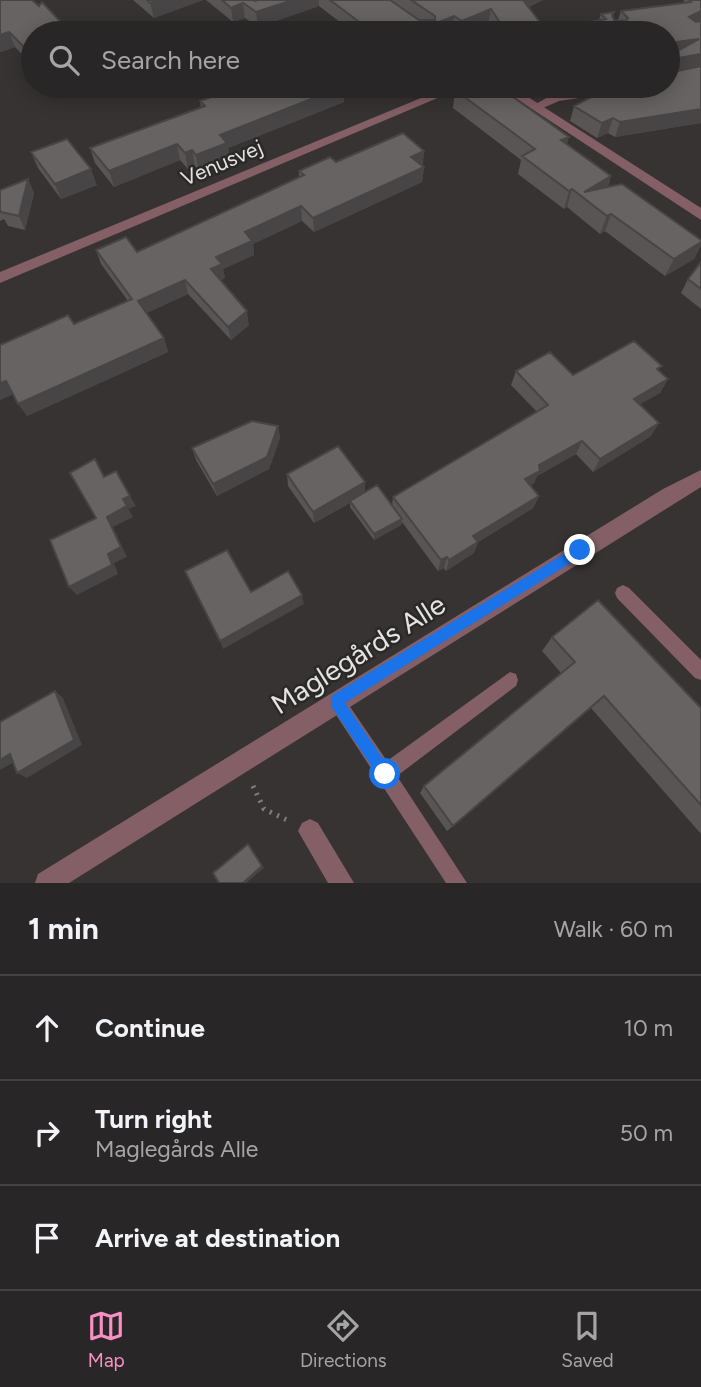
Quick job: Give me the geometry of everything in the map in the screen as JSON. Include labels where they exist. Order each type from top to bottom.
[{"type":"street","name":"Venusvej","points":[[0,278],[431,98]]},
{"type":"street","points":[[522,98],[701,215]]},
{"type":"street","points":[[536,107],[556,98]]},
{"type":"street","name":"Maglegårds Alle","points":[[47,883],[336,701],[669,495],[701,478]]},
{"type":"street","points":[[310,831],[342,883]]},
{"type":"lane","points":[[623,593],[701,671]]},
{"type":"lane","points":[[385,774],[509,680]]},
{"type":"lane","points":[[336,701],[457,883]]},
{"type":"path","points":[[241,760],[264,809],[310,831]]},
{"type":"building","points":[[0,0],[32,0],[39,6],[42,2],[60,21],[21,21],[21,44],[9,32],[0,35]]},
{"type":"building","points":[[222,0],[293,0],[256,12],[243,3],[231,8]]},
{"type":"building","points":[[330,0],[390,0],[419,20],[435,20],[435,16],[411,0],[523,0],[539,21],[499,21],[491,9],[462,21],[454,16],[441,21],[358,21]]},
{"type":"building","points":[[701,0],[701,11],[689,17],[696,22],[701,21],[701,54],[680,58],[680,49],[699,39],[680,41],[680,21],[626,21],[628,18],[621,11]]},
{"type":"building","points":[[614,12],[614,20],[626,21],[595,21],[606,19],[601,14]]},
{"type":"building","points":[[701,66],[701,109],[620,122],[613,118],[602,123],[574,106],[589,98],[680,98],[680,71]]},
{"type":"building","points":[[208,98],[314,98],[220,135],[227,143],[196,155],[192,150],[185,153],[177,144],[109,171],[90,148],[205,106],[200,101]]},
{"type":"building","points":[[466,98],[515,98],[569,137],[561,140],[611,176],[584,192],[622,184],[701,242],[674,259],[611,214],[607,216],[572,189],[569,191],[522,156],[535,149]]},
{"type":"building","points":[[403,133],[424,151],[411,157],[424,167],[313,218],[301,206],[245,232],[252,241],[216,257],[222,264],[211,269],[247,311],[228,327],[185,280],[138,301],[164,338],[18,404],[6,381],[0,383],[0,345],[68,315],[74,324],[132,299],[96,250],[126,237],[137,252],[304,175],[299,171],[330,157],[336,162]]},
{"type":"building","points":[[67,139],[91,169],[55,184],[31,152]]},
{"type":"building","points":[[28,179],[19,216],[1,212],[0,190]]},
{"type":"building","points":[[701,262],[701,289],[688,279]]},
{"type":"building","points":[[634,341],[662,366],[657,369],[668,379],[634,399],[659,423],[600,459],[582,441],[539,465],[540,471],[525,479],[539,496],[473,536],[478,542],[449,560],[447,557],[441,560],[393,497],[548,405],[516,371],[550,352],[573,375]]},
{"type":"building","points":[[252,421],[278,426],[267,457],[213,484],[192,448]]},
{"type":"building","points":[[338,446],[365,482],[313,512],[287,474]]},
{"type":"building","points":[[95,459],[104,477],[116,471],[130,496],[123,499],[127,506],[107,517],[121,547],[108,554],[112,565],[69,587],[50,540],[96,518],[70,473]]},
{"type":"building","points":[[377,485],[402,519],[374,534],[350,501]]},
{"type":"building","points":[[227,550],[251,592],[288,571],[302,595],[220,641],[185,571]]},
{"type":"building","points":[[598,600],[701,708],[701,805],[604,696],[453,826],[424,786],[575,662],[552,637]]},
{"type":"building","points":[[55,691],[74,740],[17,773],[10,754],[0,760],[0,722]]},
{"type":"building","points":[[248,844],[262,866],[243,883],[219,883],[213,873]]},
{"type":"route","points":[[385,774],[336,701],[580,550]]}]
